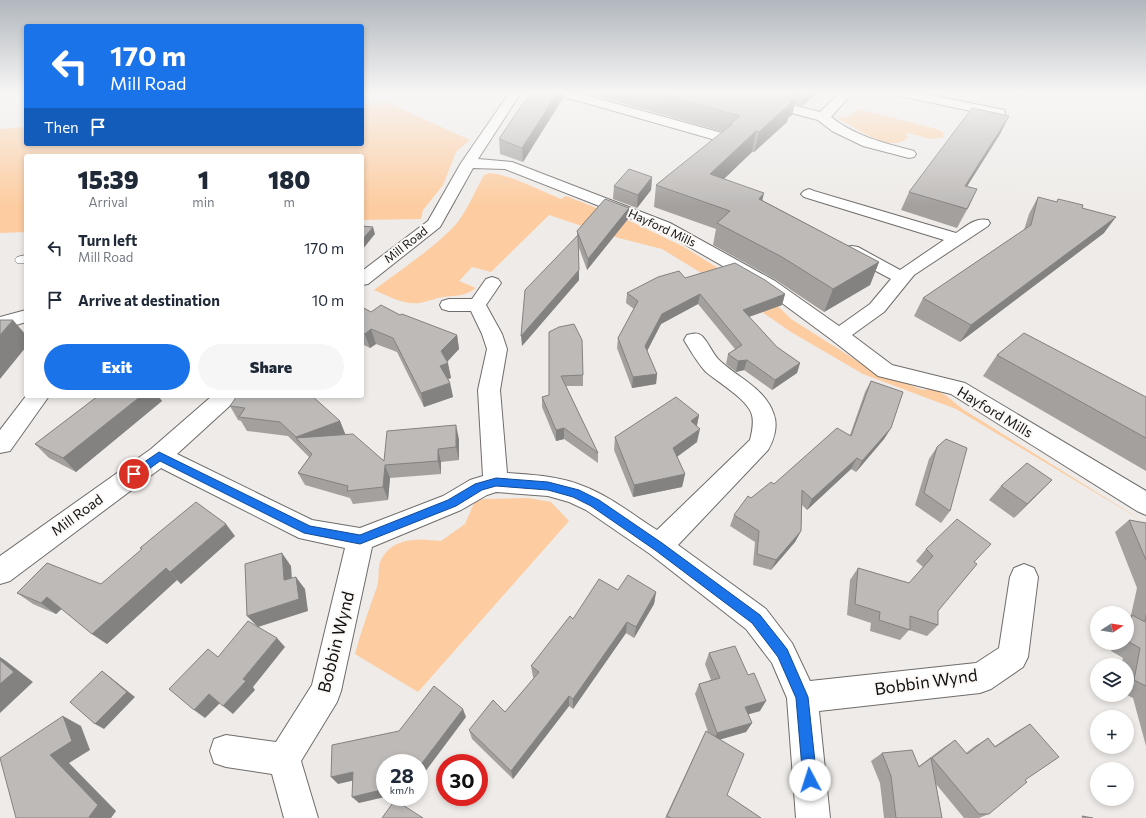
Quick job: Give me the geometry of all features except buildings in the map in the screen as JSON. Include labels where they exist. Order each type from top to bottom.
[{"type":"street","name":"Mill Road","points":[[364,278],[434,224],[468,163],[490,130]]},
{"type":"street","points":[[696,130],[717,136]]},
{"type":"street","points":[[841,130],[868,143],[911,152]]},
{"type":"street","name":"Hayford Mills","points":[[468,163],[507,165],[664,226],[769,285],[839,335],[884,371],[957,388],[1146,504]]},
{"type":"street","points":[[809,194],[958,239]]},
{"type":"street","points":[[839,335],[876,308],[908,271],[982,223]]},
{"type":"street","points":[[842,245],[902,278]]},
{"type":"street","points":[[477,305],[492,283]]},
{"type":"street","points":[[449,305],[477,305]]},
{"type":"street","points":[[477,305],[492,334],[497,349],[489,390],[496,482]]},
{"type":"street","points":[[0,324],[24,314]]},
{"type":"street","points":[[659,546],[760,444],[765,428],[762,410],[746,392],[727,379],[710,364],[694,340]]},
{"type":"street","points":[[2,445],[37,398]]},
{"type":"street","name":"Mill Road","points":[[0,572],[159,456],[224,398]]},
{"type":"street","points":[[159,456],[308,530],[360,540],[452,503],[479,487],[496,482],[548,486],[575,493],[595,503],[659,546],[756,619],[782,653],[802,697],[813,818]]},
{"type":"street","name":"Bobbin Wynd","points":[[284,759],[326,692],[360,540]]},
{"type":"street","name":"Bobbin Wynd","points":[[802,697],[980,678],[1013,657],[1024,576]]},
{"type":"street","points":[[226,750],[284,759],[301,818]]},
{"type":"shaded area","points":[[0,130],[24,130],[24,146],[364,146],[364,130],[448,130],[470,140],[456,152],[443,185],[423,210],[421,219],[364,220],[364,154],[24,154],[24,232],[0,233]]},
{"type":"shaded area","points":[[859,130],[939,130],[943,132],[944,137],[931,139],[907,133],[905,135],[909,136],[903,141],[896,143],[879,140]]},
{"type":"shaded area","points":[[489,173],[506,176],[561,199],[566,196],[632,222],[684,247],[776,304],[791,319],[873,371],[923,390],[929,389],[940,392],[964,410],[1146,523],[956,409],[863,374],[791,332],[739,296],[662,249],[615,237],[549,215],[491,272],[472,267],[459,281],[476,288],[467,293],[422,302],[408,303],[396,300],[374,290],[406,267],[449,232],[465,212],[484,175]]},
{"type":"shaded area","points":[[528,498],[551,502],[569,521],[418,692],[355,654],[362,628],[377,587],[380,563],[386,552],[399,543],[407,541],[441,541],[465,524],[474,503],[483,499]]},
{"type":"route","points":[[134,474],[159,456],[236,496],[308,530],[360,540],[452,503],[479,487],[496,482],[548,486],[575,493],[595,503],[659,546],[756,619],[782,653],[802,697],[810,780]]}]
